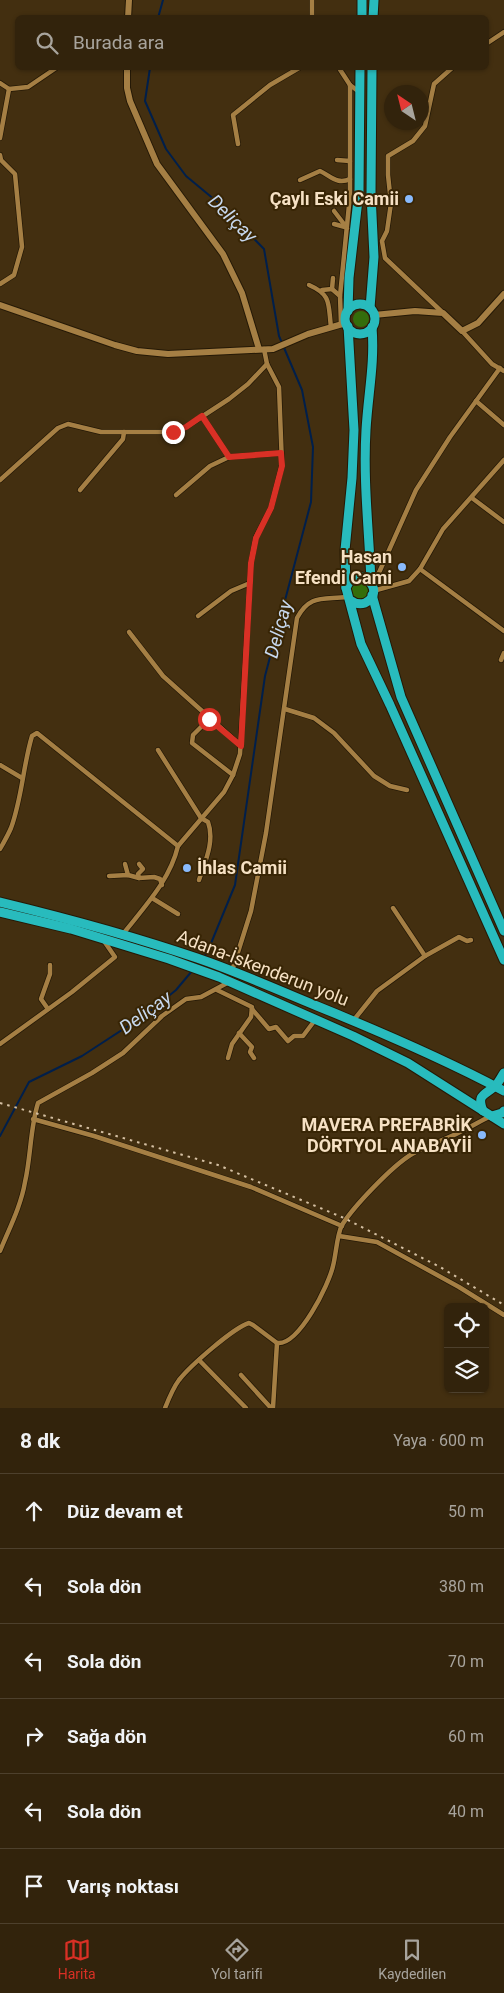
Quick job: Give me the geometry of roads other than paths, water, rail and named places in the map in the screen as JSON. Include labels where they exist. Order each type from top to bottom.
[{"type":"highway","points":[[362,0],[362,15]]},
{"type":"highway","points":[[373,15],[374,0]]},
{"type":"highway","points":[[360,70],[359,191],[349,278],[348,311],[345,324],[354,430],[352,478],[345,550],[348,595],[361,644],[398,722],[504,960]]},
{"type":"highway","points":[[372,70],[373,373],[366,429],[365,482],[372,589],[401,697],[504,931]]},
{"type":"highway","points":[[348,311],[358,304],[372,311]]},
{"type":"highway","points":[[345,324],[354,332],[362,333],[372,327]]},
{"type":"highway","points":[[363,577],[372,589],[366,602],[362,604],[353,603],[348,595],[350,580],[354,578],[363,577]]},
{"type":"highway","name":"Adana-İskenderun yolu","points":[[0,902],[75,920],[222,967],[428,1053],[504,1091]]},
{"type":"highway","name":"Adana-İskenderun yolu","points":[[0,912],[71,929],[219,977],[354,1036],[408,1063],[504,1124]]},
{"type":"highway","points":[[483,1111],[480,1103],[481,1098],[485,1092],[494,1087],[504,1073]]},
{"type":"highway","points":[[492,1116],[504,1111]]},
{"type":"street","points":[[128,15],[129,0]]},
{"type":"street","points":[[312,0],[312,15]]},
{"type":"street","points":[[489,42],[504,32]]},
{"type":"street","points":[[0,83],[9,89],[28,87],[53,70]]},
{"type":"street","points":[[122,935],[162,885],[176,856],[178,846],[224,792],[233,775],[241,746],[251,563],[256,538],[271,508],[282,466],[279,388],[262,349],[242,293],[223,254],[157,164],[130,101],[127,88],[127,70]]},
{"type":"street","points":[[238,144],[233,115],[270,85],[296,70]]},
{"type":"street","points":[[340,70],[350,85],[359,92]]},
{"type":"street","points":[[372,589],[416,490],[476,401],[502,370],[492,364],[462,331],[385,258],[382,241],[387,231],[391,203],[388,156],[413,141],[425,126],[434,84],[450,70]]},
{"type":"street","points":[[0,305],[115,345],[137,351],[168,354],[273,349],[298,338],[345,324],[340,296],[350,179],[350,85]]},
{"type":"street","points":[[0,138],[9,89]]},
{"type":"street","points":[[0,155],[1,160],[15,174],[22,248],[14,275],[0,284]]},
{"type":"street","points":[[337,160],[350,161]]},
{"type":"street","points":[[300,180],[320,172],[337,182],[344,182],[350,179]]},
{"type":"street","points":[[334,211],[346,228]]},
{"type":"street","points":[[334,224],[346,228]]},
{"type":"street","points":[[332,289],[333,278]]},
{"type":"street","points":[[309,285],[322,290],[332,289],[340,296]]},
{"type":"street","points":[[322,290],[329,300],[331,327]]},
{"type":"street","points":[[462,331],[478,322],[504,294]]},
{"type":"street","points":[[372,311],[443,313]]},
{"type":"street","points":[[0,480],[58,428],[68,424],[100,432],[173,432],[186,427],[248,384],[268,364]]},
{"type":"street","points":[[476,401],[504,425]]},
{"type":"street","points":[[202,416],[229,457]]},
{"type":"street","points":[[80,490],[122,439],[124,432]]},
{"type":"street","points":[[176,495],[210,466],[229,457],[281,453]]},
{"type":"street","points":[[372,589],[409,581],[420,569],[443,529],[504,460]]},
{"type":"street","points":[[472,498],[504,522]]},
{"type":"street","points":[[420,569],[504,631]]},
{"type":"street","points":[[198,616],[231,591],[250,583]]},
{"type":"street","points":[[232,971],[251,911],[266,833],[298,618],[303,607],[314,600],[329,600],[348,595]]},
{"type":"street","points":[[129,632],[163,676],[241,746]]},
{"type":"street","points":[[501,660],[504,652]]},
{"type":"street","points":[[285,709],[314,718],[334,734],[374,776],[390,786],[407,790]]},
{"type":"street","points":[[209,719],[193,735],[192,743],[233,775]]},
{"type":"street","points":[[0,849],[10,828],[32,736],[37,734],[178,846]]},
{"type":"street","points":[[158,750],[201,818],[208,822],[212,832],[199,880]]},
{"type":"street","points":[[0,765],[22,778]]},
{"type":"street","points":[[125,864],[128,875]]},
{"type":"street","points":[[139,864],[143,869],[138,874],[139,878]]},
{"type":"street","points":[[109,876],[154,877],[160,879],[162,885]]},
{"type":"street","points":[[152,898],[178,914]]},
{"type":"street","points":[[393,908],[424,956]]},
{"type":"street","points":[[354,1021],[377,991],[424,956],[460,937],[467,941],[471,940]]},
{"type":"street","points":[[0,1044],[97,973],[115,957],[103,940]]},
{"type":"street","points":[[48,1009],[41,999],[50,974],[50,966]]},
{"type":"street","points":[[0,1251],[26,1182],[33,1119],[38,1103],[92,1073],[123,1053],[174,1006],[186,999],[201,997],[229,982]]},
{"type":"street","points":[[217,990],[252,1007],[268,1029],[276,1027],[288,1041],[294,1036],[303,1036],[315,1020]]},
{"type":"street","points":[[228,1058],[232,1044],[251,1017],[252,1007]]},
{"type":"street","points":[[239,1033],[252,1047],[250,1052],[254,1058]]},
{"type":"street","points":[[165,1408],[180,1379],[199,1360],[240,1327],[249,1323],[277,1343],[287,1341],[299,1329],[329,1282],[342,1226],[360,1202],[411,1154],[492,1116]]},
{"type":"street","points":[[33,1119],[94,1136],[128,1149],[251,1187],[342,1226]]},
{"type":"street","points":[[340,1236],[377,1242],[504,1315]]},
{"type":"street","points":[[272,1408],[277,1343]]},
{"type":"street","points":[[199,1360],[246,1408]]},
{"type":"street","points":[[241,1375],[272,1408]]},
{"type":"waterway","name":"Deliçay","points":[[159,15],[163,0]]},
{"type":"waterway","name":"Deliçay","points":[[150,70],[145,101],[166,149],[186,176],[221,205],[264,249],[279,336],[302,390],[313,447],[311,502],[265,676],[235,885],[207,953],[203,958]]},
{"type":"waterway","name":"Deliçay","points":[[0,1136],[29,1082],[82,1056],[148,1013],[176,990],[192,971]]},
{"type":"railway","points":[[0,1103],[218,1165],[344,1218],[440,1267],[504,1305]]},
{"type":"place","name":"Çaylı Eski Camii","points":[[409,199]]},
{"type":"place","name":"Hasan Efendi Cami","points":[[402,567]]},
{"type":"place","name":"İhlas Camii","points":[[187,868]]},
{"type":"place","name":"MAVERA PREFABRİK DÖRTYOL ANABAYİİ","points":[[482,1135]]}]
